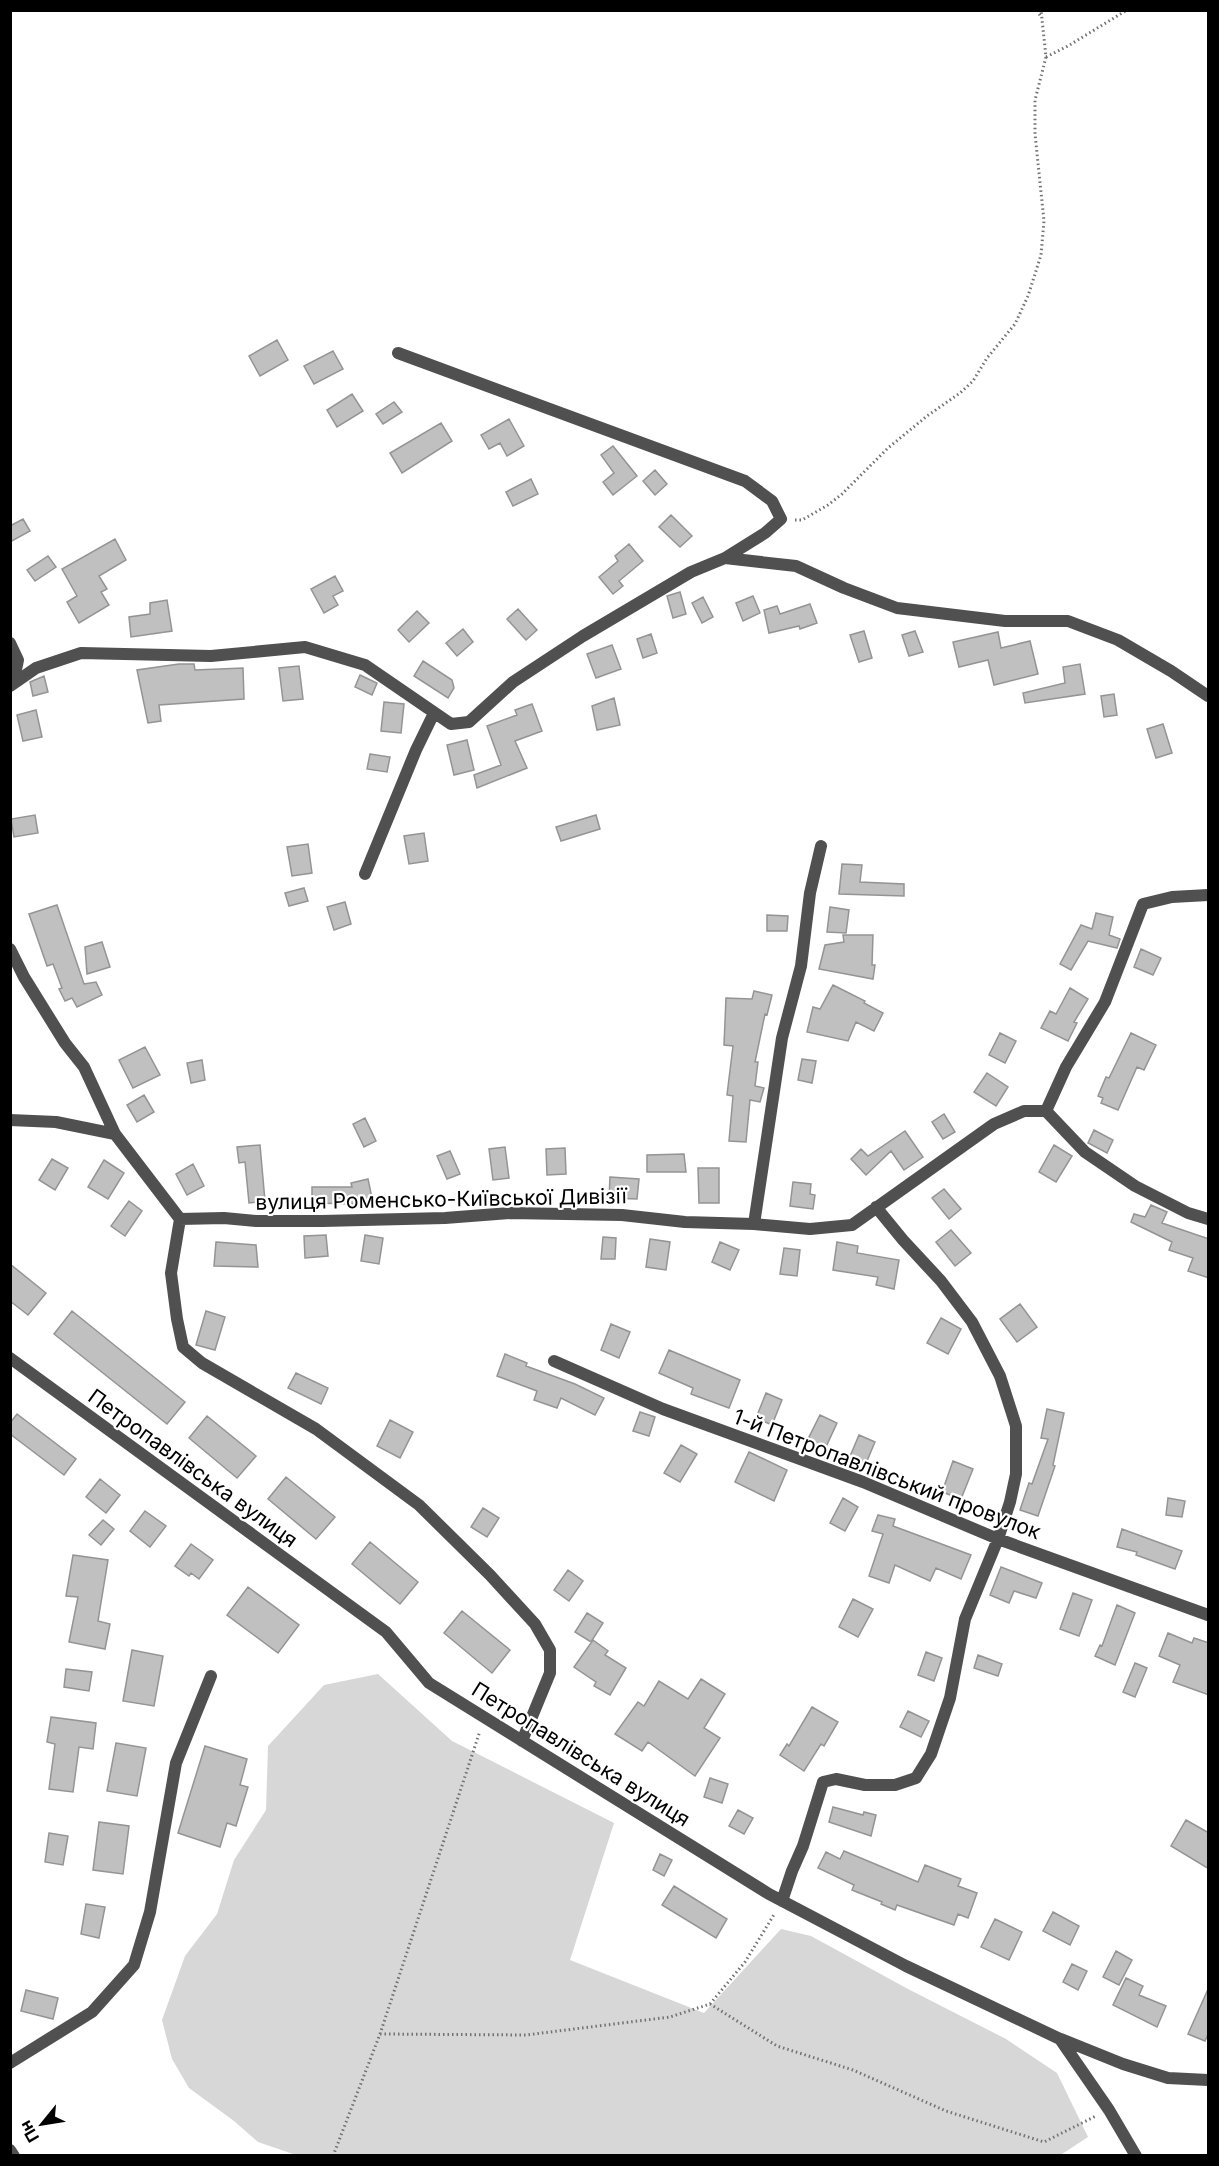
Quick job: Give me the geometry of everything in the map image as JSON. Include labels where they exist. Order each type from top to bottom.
[{"type":"street","points":[[11,685],[36,668],[81,653],[211,656],[304,647],[365,665],[451,724],[469,722],[513,682],[583,636],[691,572],[725,558],[765,533],[781,519],[772,501],[745,481],[398,353]]},
{"type":"street","points":[[725,558],[796,566],[844,588],[897,608],[1005,621],[1068,621],[1118,640],[1209,696]]},
{"type":"street","points":[[10,643],[18,660],[11,685]]},
{"type":"street","points":[[364,874],[434,713]]},
{"type":"street","points":[[754,1224],[782,1038],[801,966],[810,893],[821,846]]},
{"type":"street","points":[[1209,896],[1172,897],[1143,904],[1105,1002],[1066,1067],[1046,1111],[1084,1152],[1135,1186],[1188,1213],[1209,1219]]},
{"type":"street","points":[[10,949],[24,977],[65,1043],[84,1067],[115,1134],[180,1219],[171,1273],[183,1347],[202,1363],[316,1429],[419,1505],[490,1575],[535,1624],[550,1650],[550,1673],[522,1741]]},
{"type":"street","name":"вулиця Роменсько-Київської Дивізії","points":[[180,1219],[322,1221],[445,1218],[510,1213],[622,1215],[685,1222],[754,1224],[810,1229],[852,1225],[994,1124],[1024,1111],[1046,1111]]},
{"type":"street","points":[[10,1120],[56,1122],[115,1134]]},
{"type":"street","points":[[782,1901],[803,1846],[823,1782],[836,1779],[865,1785],[895,1785],[916,1778],[931,1754],[950,1698],[965,1619],[998,1539],[1016,1474],[1016,1426],[1000,1376],[972,1322],[941,1281],[876,1207]]},
{"type":"street","name":"Петропавлівська вулиця","points":[[10,1358],[386,1632],[429,1683],[782,1901],[906,1966],[1060,2039],[1123,2064],[1168,2078],[1209,2080]]},
{"type":"street","name":"1-й Петропавлівський провулок","points":[[554,1361],[663,1409],[863,1482],[998,1539],[1209,1615]]},
{"type":"street","points":[[10,2063],[92,2012],[134,1965],[150,1912],[176,1763],[212,1676]]},
{"type":"street","points":[[1060,2039],[1136,2156]]},
{"type":"street","points":[[10,2150],[14,2156]]},
{"type":"path","points":[[781,519],[802,520],[828,506],[888,448],[973,381],[987,358],[1015,324],[1028,296],[1041,255],[1044,221],[1035,134],[1035,100],[1046,57],[1039,10]]},
{"type":"path","points":[[1046,57],[1127,10]]},
{"type":"path","points":[[333,2156],[380,2034],[484,1718]]},
{"type":"path","points":[[380,2034],[526,2034],[670,2017],[710,2004],[745,1962],[782,1901]]},
{"type":"path","points":[[710,2004],[777,2046],[853,2070],[946,2111],[1044,2142],[1108,2110]]},
{"type":"shaded area","points":[[378,1674],[452,1741],[614,1823],[570,1960],[704,2013],[781,1929],[811,1936],[1006,2039],[1057,2073],[1088,2137],[1059,2156],[299,2156],[258,2142],[189,2088],[172,2059],[162,2020],[185,1956],[217,1914],[234,1860],[266,1810],[268,1746],[324,1685]]},
{"type":"building","points":[[277,340],[288,360],[260,376],[249,356]]},
{"type":"building","points":[[333,351],[343,369],[314,384],[304,366]]},
{"type":"building","points":[[352,394],[363,411],[337,427],[327,410]]},
{"type":"building","points":[[394,402],[402,412],[383,424],[376,414]]},
{"type":"building","points":[[509,419],[524,446],[507,456],[500,443],[489,449],[481,435]]},
{"type":"building","points":[[441,423],[452,441],[402,473],[390,453]]},
{"type":"building","points":[[613,446],[637,476],[613,495],[603,482],[614,473],[601,455]]},
{"type":"building","points":[[655,470],[667,484],[655,495],[643,481]]},
{"type":"building","points":[[531,479],[538,494],[513,506],[506,492]]},
{"type":"building","points":[[671,515],[692,536],[680,547],[659,527]]},
{"type":"building","points":[[23,519],[30,531],[10,542],[10,526]]},
{"type":"building","points":[[115,539],[126,560],[99,576],[107,589],[101,592],[109,605],[79,623],[67,602],[77,596],[62,569]]},
{"type":"building","points":[[629,544],[643,561],[619,581],[623,586],[613,594],[599,577],[618,561],[615,556]]},
{"type":"building","points":[[48,556],[56,567],[35,581],[27,570]]},
{"type":"building","points":[[335,576],[343,591],[333,596],[338,605],[324,613],[311,589]]},
{"type":"building","points":[[680,592],[686,614],[673,618],[667,596]]},
{"type":"building","points":[[753,596],[760,613],[743,621],[736,603]]},
{"type":"building","points":[[703,597],[713,617],[702,623],[692,603]]},
{"type":"building","points":[[167,600],[172,631],[131,637],[129,617],[150,614],[150,603]]},
{"type":"building","points":[[810,604],[817,623],[800,629],[799,626],[769,633],[764,610],[777,606],[780,614]]},
{"type":"building","points":[[518,609],[537,630],[526,640],[507,619]]},
{"type":"building","points":[[417,611],[429,623],[409,642],[398,630]]},
{"type":"building","points":[[463,629],[473,642],[457,656],[446,643]]},
{"type":"building","points":[[864,631],[872,658],[859,662],[850,635]]},
{"type":"building","points":[[915,631],[923,652],[909,656],[902,635]]},
{"type":"building","points":[[998,632],[1001,648],[1030,641],[1038,674],[994,685],[988,660],[959,667],[953,642]]},
{"type":"building","points":[[651,634],[657,653],[643,658],[637,639]]},
{"type":"building","points":[[612,645],[621,669],[596,678],[587,654]]},
{"type":"building","points":[[423,661],[452,680],[454,688],[448,698],[414,676]]},
{"type":"building","points":[[194,664],[195,670],[243,668],[244,699],[159,705],[161,721],[148,723],[137,670]]},
{"type":"building","points":[[1080,664],[1085,694],[1025,703],[1023,693],[1065,683],[1063,667]]},
{"type":"building","points":[[299,666],[303,699],[283,701],[279,668]]},
{"type":"building","points":[[360,675],[377,683],[372,695],[355,687]]},
{"type":"building","points":[[44,676],[48,692],[33,696],[30,682]]},
{"type":"building","points":[[1114,694],[1117,715],[1104,717],[1101,696]]},
{"type":"building","points":[[614,698],[620,725],[597,730],[592,706]]},
{"type":"building","points":[[384,702],[404,704],[401,733],[381,731]]},
{"type":"building","points":[[532,704],[542,731],[515,741],[527,768],[477,788],[474,775],[501,765],[487,726],[517,715],[515,710]]},
{"type":"building","points":[[36,710],[42,737],[23,741],[17,715]]},
{"type":"building","points":[[1163,724],[1172,753],[1156,758],[1147,729]]},
{"type":"building","points":[[467,740],[474,770],[454,775],[447,745]]},
{"type":"building","points":[[370,754],[390,757],[387,772],[367,769]]},
{"type":"building","points":[[35,815],[38,833],[14,837],[11,819]]},
{"type":"building","points":[[596,815],[600,829],[561,841],[556,827]]},
{"type":"building","points":[[424,833],[428,861],[409,864],[404,836]]},
{"type":"building","points":[[308,844],[312,873],[292,876],[287,847]]},
{"type":"building","points":[[842,864],[862,865],[860,882],[904,884],[904,896],[839,894]]},
{"type":"building","points":[[304,888],[308,901],[289,906],[285,893]]},
{"type":"building","points":[[345,902],[351,924],[334,930],[327,907]]},
{"type":"building","points":[[57,905],[84,984],[96,982],[102,995],[77,1007],[72,998],[65,1001],[59,989],[62,988],[53,964],[47,966],[29,914]]},
{"type":"building","points":[[830,907],[849,910],[846,933],[827,932]]},
{"type":"building","points":[[1096,913],[1113,917],[1109,935],[1120,939],[1117,948],[1088,941],[1071,970],[1060,964],[1081,925],[1092,929]]},
{"type":"building","points":[[767,915],[788,916],[787,931],[767,931]]},
{"type":"building","points":[[843,935],[873,935],[872,965],[875,965],[873,979],[819,969],[825,945],[844,942]]},
{"type":"building","points":[[102,942],[110,967],[87,974],[85,947]]},
{"type":"building","points":[[1141,949],[1161,958],[1153,975],[1134,967]]},
{"type":"building","points":[[833,985],[883,1013],[874,1031],[856,1022],[848,1041],[807,1032],[813,1007],[820,1009]]},
{"type":"building","points":[[1070,988],[1088,999],[1074,1022],[1077,1023],[1068,1041],[1041,1028],[1050,1011],[1056,1014]]},
{"type":"building","points":[[754,991],[772,995],[767,1015],[765,1014],[755,1062],[758,1062],[755,1086],[764,1088],[760,1102],[750,1100],[746,1142],[729,1141],[733,1096],[727,1095],[733,1046],[724,1045],[726,998],[752,999]]},
{"type":"building","points":[[1000,1033],[1016,1041],[1005,1063],[989,1055]]},
{"type":"building","points":[[1131,1033],[1156,1045],[1144,1070],[1137,1067],[1118,1110],[1101,1103],[1103,1098],[1098,1096]]},
{"type":"building","points":[[145,1047],[160,1075],[133,1088],[119,1060]]},
{"type":"building","points":[[802,1059],[816,1061],[812,1083],[798,1080]]},
{"type":"building","points":[[202,1060],[205,1080],[191,1083],[187,1063]]},
{"type":"building","points":[[987,1073],[1008,1087],[996,1106],[974,1092]]},
{"type":"building","points":[[144,1095],[154,1112],[137,1122],[127,1105]]},
{"type":"building","points":[[944,1114],[955,1132],[943,1139],[932,1122]]},
{"type":"building","points":[[365,1118],[376,1141],[364,1147],[353,1124]]},
{"type":"building","points":[[1094,1130],[1113,1140],[1107,1153],[1088,1143]]},
{"type":"building","points":[[905,1131],[923,1157],[904,1170],[891,1151],[866,1175],[851,1159],[861,1149],[868,1156]]},
{"type":"building","points":[[260,1145],[265,1201],[249,1203],[245,1162],[239,1163],[237,1147]]},
{"type":"building","points":[[1054,1145],[1072,1156],[1056,1182],[1039,1172]]},
{"type":"building","points":[[505,1147],[509,1178],[493,1180],[489,1149]]},
{"type":"building","points":[[565,1148],[566,1174],[547,1175],[546,1149]]},
{"type":"building","points":[[450,1151],[460,1174],[447,1179],[437,1156]]},
{"type":"building","points":[[684,1154],[686,1172],[647,1172],[647,1155]]},
{"type":"building","points":[[52,1159],[68,1168],[55,1190],[39,1180]]},
{"type":"building","points":[[104,1160],[124,1173],[108,1199],[88,1187]]},
{"type":"building","points":[[193,1164],[204,1186],[187,1195],[176,1174]]},
{"type":"building","points":[[698,1168],[719,1168],[719,1203],[699,1203]]},
{"type":"building","points":[[610,1177],[639,1179],[637,1199],[609,1198]]},
{"type":"building","points":[[368,1179],[373,1203],[356,1207],[355,1204],[312,1203],[312,1187],[352,1187],[351,1183]]},
{"type":"building","points":[[793,1182],[811,1184],[810,1194],[815,1195],[813,1209],[790,1206]]},
{"type":"building","points":[[944,1189],[961,1209],[949,1219],[932,1198]]},
{"type":"building","points":[[129,1201],[142,1211],[125,1236],[111,1226]]},
{"type":"building","points":[[1151,1205],[1167,1212],[1162,1223],[1209,1239],[1209,1278],[1188,1271],[1193,1258],[1169,1250],[1172,1242],[1131,1222],[1134,1214],[1145,1217]]},
{"type":"building","points":[[951,1230],[971,1253],[955,1266],[936,1242]]},
{"type":"building","points":[[326,1235],[328,1256],[305,1258],[304,1236]]},
{"type":"building","points":[[365,1235],[383,1238],[379,1264],[361,1261]]},
{"type":"building","points":[[603,1237],[616,1238],[615,1259],[601,1259]]},
{"type":"building","points":[[650,1239],[670,1242],[666,1270],[646,1267]]},
{"type":"building","points":[[216,1242],[256,1245],[258,1267],[214,1266]]},
{"type":"building","points":[[720,1242],[739,1250],[730,1270],[712,1262]]},
{"type":"building","points":[[837,1242],[858,1246],[857,1253],[899,1260],[894,1289],[876,1285],[878,1277],[833,1270]]},
{"type":"building","points":[[784,1248],[800,1250],[797,1276],[780,1274]]},
{"type":"building","points":[[10,1264],[46,1293],[28,1315],[10,1301]]},
{"type":"building","points":[[1020,1304],[1037,1327],[1017,1342],[1000,1319]]},
{"type":"building","points":[[72,1311],[185,1402],[167,1424],[54,1334]]},
{"type":"building","points":[[206,1311],[225,1317],[215,1350],[196,1345]]},
{"type":"building","points":[[941,1318],[961,1329],[948,1354],[927,1343]]},
{"type":"building","points":[[611,1324],[630,1332],[619,1358],[601,1350]]},
{"type":"building","points":[[669,1350],[740,1380],[729,1408],[691,1394],[693,1388],[659,1373]]},
{"type":"building","points":[[505,1354],[527,1363],[526,1366],[575,1384],[604,1398],[595,1415],[561,1398],[557,1408],[534,1400],[537,1391],[497,1376]]},
{"type":"building","points":[[296,1373],[328,1388],[321,1404],[288,1388]]},
{"type":"building","points":[[766,1393],[782,1400],[772,1425],[756,1418]]},
{"type":"building","points":[[1047,1409],[1064,1413],[1053,1465],[1055,1466],[1038,1516],[1020,1510],[1048,1439],[1041,1438]]},
{"type":"building","points":[[640,1412],[655,1417],[649,1436],[633,1431]]},
{"type":"building","points":[[17,1414],[76,1459],[64,1475],[10,1434],[10,1423]]},
{"type":"building","points":[[820,1415],[837,1423],[825,1449],[807,1441]]},
{"type":"building","points":[[207,1416],[256,1456],[237,1478],[189,1438]]},
{"type":"building","points":[[390,1420],[413,1432],[400,1458],[377,1446]]},
{"type":"building","points":[[859,1435],[875,1442],[864,1468],[848,1461]]},
{"type":"building","points":[[681,1445],[697,1454],[680,1482],[664,1473]]},
{"type":"building","points":[[749,1452],[787,1470],[774,1501],[735,1482]]},
{"type":"building","points":[[953,1461],[973,1469],[961,1499],[942,1492]]},
{"type":"building","points":[[286,1477],[335,1517],[316,1539],[268,1499]]},
{"type":"building","points":[[100,1479],[120,1495],[106,1513],[86,1497]]},
{"type":"building","points":[[843,1498],[858,1507],[845,1531],[830,1523]]},
{"type":"building","points":[[1168,1498],[1185,1501],[1182,1517],[1166,1515]]},
{"type":"building","points":[[483,1508],[499,1518],[487,1537],[471,1527]]},
{"type":"building","points":[[145,1511],[166,1526],[150,1547],[130,1531]]},
{"type":"building","points":[[878,1515],[895,1519],[893,1526],[971,1555],[961,1579],[936,1568],[930,1581],[895,1565],[889,1583],[869,1576],[883,1534],[872,1531]]},
{"type":"building","points":[[103,1520],[114,1529],[101,1545],[89,1535]]},
{"type":"building","points":[[1122,1529],[1182,1551],[1175,1569],[1136,1555],[1137,1552],[1117,1547]]},
{"type":"building","points":[[370,1542],[418,1582],[400,1604],[352,1564]]},
{"type":"building","points":[[191,1544],[213,1560],[199,1579],[191,1573],[189,1576],[175,1566]]},
{"type":"building","points":[[73,1555],[108,1560],[98,1621],[110,1624],[105,1649],[69,1642],[78,1597],[66,1596]]},
{"type":"building","points":[[1001,1567],[1042,1583],[1036,1598],[1014,1591],[1009,1603],[990,1595]]},
{"type":"building","points":[[568,1570],[583,1581],[569,1601],[554,1590]]},
{"type":"building","points":[[248,1587],[299,1625],[278,1653],[227,1615]]},
{"type":"building","points":[[1073,1593],[1092,1600],[1079,1636],[1060,1629]]},
{"type":"building","points":[[853,1599],[873,1609],[858,1637],[839,1627]]},
{"type":"building","points":[[1117,1605],[1135,1613],[1115,1665],[1095,1656],[1100,1645],[1102,1646]]},
{"type":"building","points":[[462,1611],[510,1650],[492,1673],[444,1633]]},
{"type":"building","points":[[587,1613],[603,1623],[591,1642],[575,1632]]},
{"type":"building","points":[[1168,1633],[1192,1643],[1194,1638],[1209,1643],[1209,1695],[1173,1682],[1180,1665],[1159,1656]]},
{"type":"building","points":[[593,1640],[608,1651],[605,1655],[626,1668],[610,1695],[594,1686],[596,1682],[574,1667]]},
{"type":"building","points":[[132,1650],[163,1656],[154,1706],[123,1701]]},
{"type":"building","points":[[926,1652],[942,1658],[934,1681],[918,1675]]},
{"type":"building","points":[[978,1655],[1002,1664],[998,1676],[974,1668]]},
{"type":"building","points":[[1135,1663],[1147,1668],[1135,1697],[1123,1692]]},
{"type":"building","points":[[66,1669],[92,1672],[89,1691],[64,1687]]},
{"type":"building","points":[[701,1679],[725,1694],[704,1728],[720,1738],[695,1776],[648,1742],[642,1751],[615,1734],[638,1702],[644,1706],[659,1681],[688,1699]]},
{"type":"building","points":[[812,1707],[838,1722],[824,1746],[821,1744],[804,1771],[780,1755],[787,1744],[789,1746]]},
{"type":"building","points":[[908,1711],[929,1721],[921,1737],[900,1727]]},
{"type":"building","points":[[51,1717],[96,1723],[93,1749],[79,1747],[73,1792],[49,1789],[55,1744],[47,1742]]},
{"type":"building","points":[[116,1743],[146,1748],[137,1796],[107,1791]]},
{"type":"building","points":[[205,1746],[247,1759],[240,1785],[248,1787],[236,1826],[227,1823],[220,1847],[178,1833]]},
{"type":"building","points":[[710,1778],[728,1784],[722,1803],[704,1797]]},
{"type":"building","points":[[833,1807],[863,1815],[864,1812],[876,1815],[871,1836],[829,1822]]},
{"type":"building","points":[[738,1810],[753,1818],[744,1834],[729,1826]]},
{"type":"building","points":[[1186,1820],[1209,1833],[1209,1869],[1171,1846]]},
{"type":"building","points":[[99,1822],[129,1826],[123,1874],[93,1870]]},
{"type":"building","points":[[49,1833],[68,1836],[63,1865],[45,1862]]},
{"type":"building","points":[[844,1851],[918,1882],[925,1865],[961,1879],[958,1886],[977,1893],[968,1918],[958,1914],[954,1925],[897,1905],[895,1910],[852,1890],[854,1885],[818,1868],[826,1852],[840,1859]]},
{"type":"building","points":[[660,1854],[672,1860],[664,1876],[653,1870]]},
{"type":"building","points":[[674,1886],[727,1919],[716,1938],[662,1905]]},
{"type":"building","points":[[86,1904],[105,1907],[99,1938],[81,1934]]},
{"type":"building","points":[[1053,1912],[1079,1926],[1070,1945],[1043,1931]]},
{"type":"building","points":[[995,1919],[1022,1932],[1009,1960],[981,1947]]},
{"type":"building","points":[[1116,1951],[1132,1960],[1119,1985],[1103,1977]]},
{"type":"building","points":[[1072,1964],[1087,1971],[1078,1990],[1063,1982]]},
{"type":"building","points":[[1126,1978],[1143,1986],[1139,1995],[1166,2006],[1157,2027],[1113,2005]]},
{"type":"building","points":[[1209,1987],[1209,2032],[1205,2041],[1188,2034]]},
{"type":"building","points":[[26,1990],[58,1998],[53,2019],[21,2011]]}]
